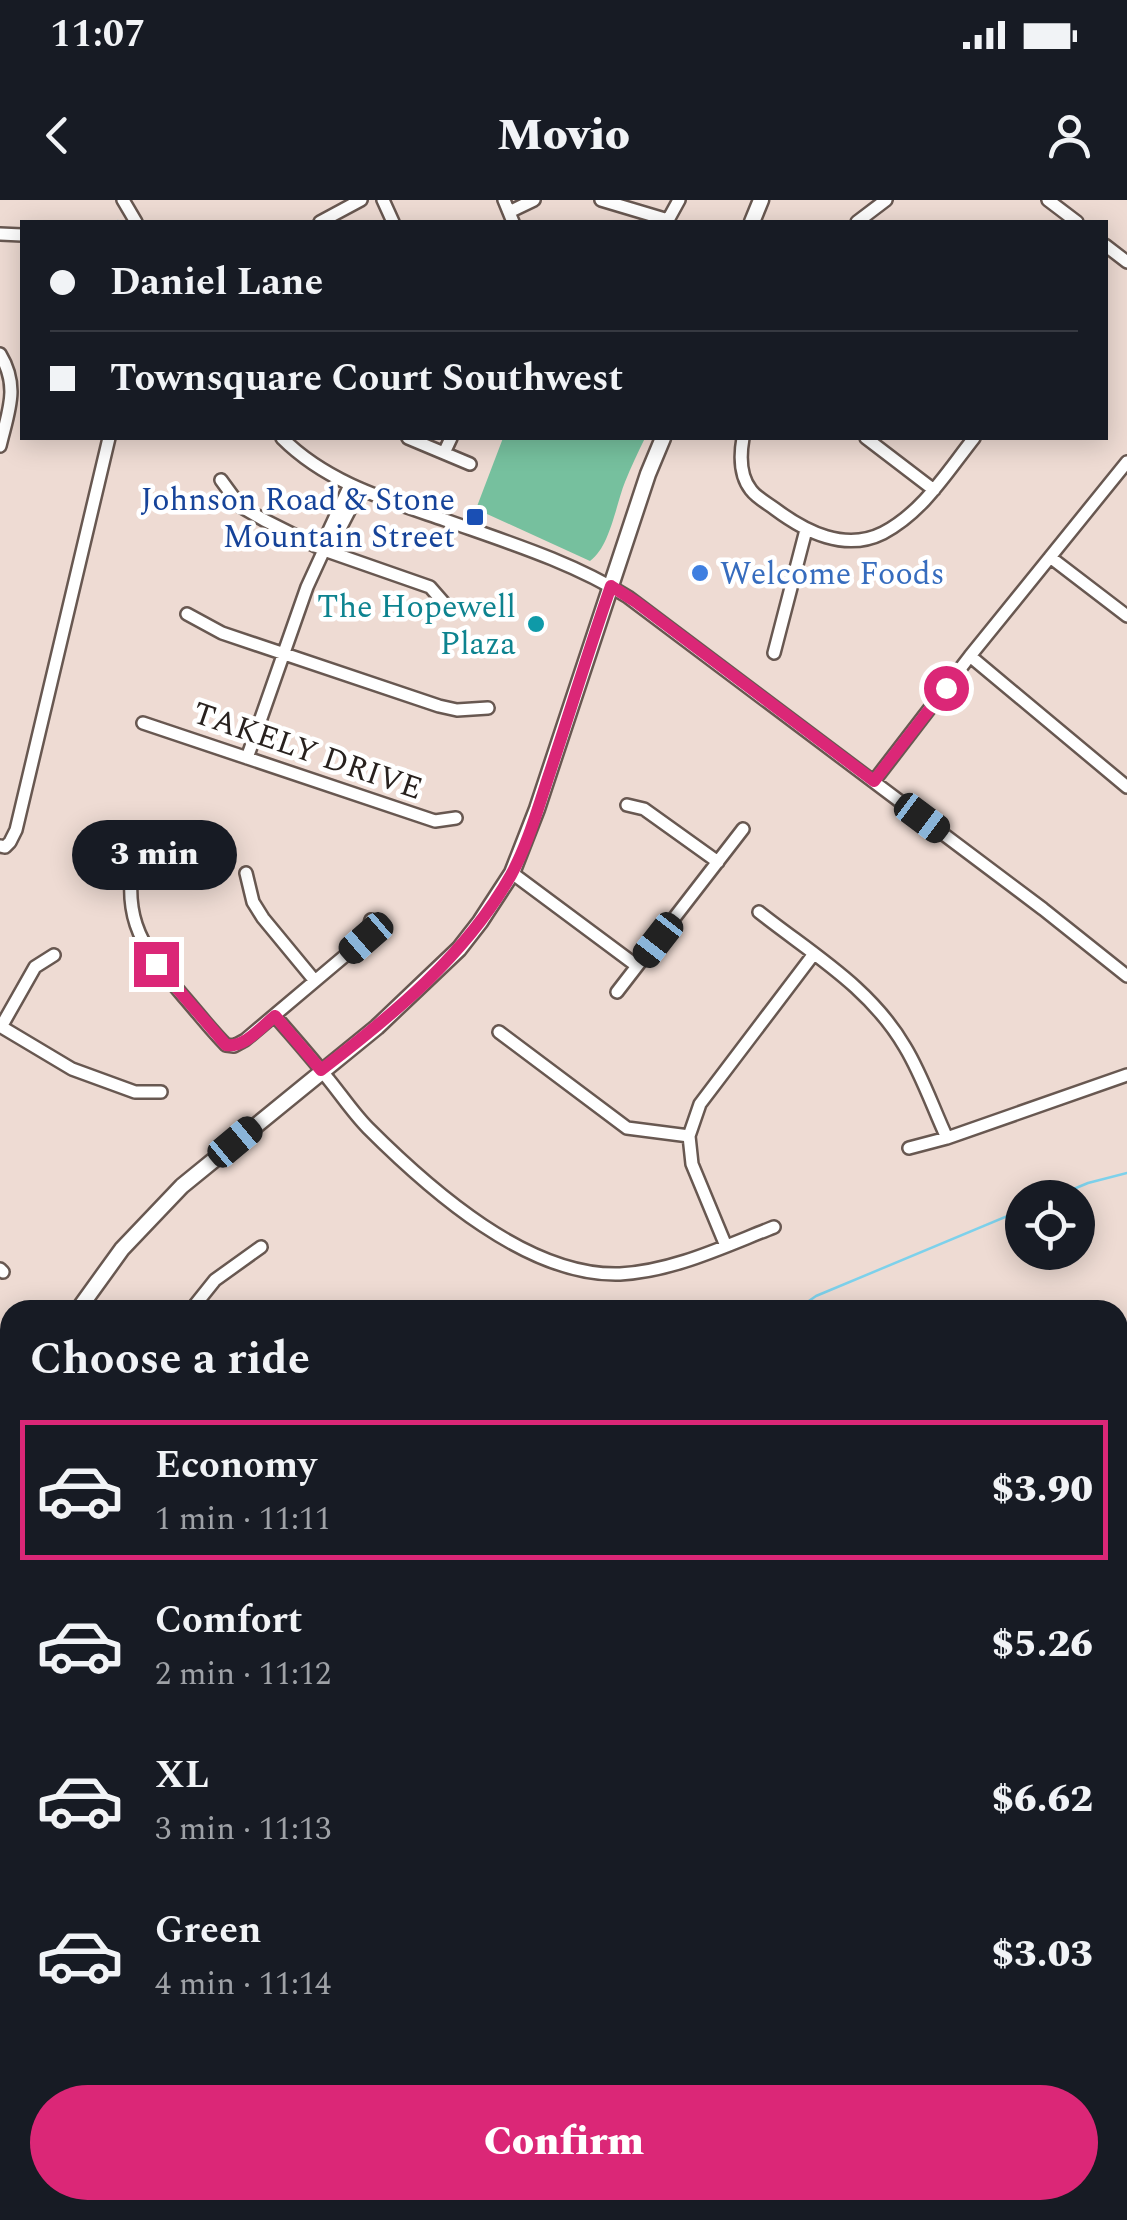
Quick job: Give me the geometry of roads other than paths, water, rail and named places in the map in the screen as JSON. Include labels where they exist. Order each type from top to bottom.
[{"type":"main road","points":[[85,1300],[112,1261],[182,1186],[377,1027],[480,922],[512,873],[544,790],[661,440]]},
{"type":"street","points":[[324,220],[361,200]]},
{"type":"street","points":[[509,211],[534,200]]},
{"type":"street","points":[[601,200],[668,220],[679,200]]},
{"type":"street","points":[[860,220],[886,200]]},
{"type":"street","points":[[1048,200],[1074,220]]},
{"type":"street","points":[[0,354],[12,387],[0,446]]},
{"type":"street","points":[[0,846],[5,847],[16,830],[109,440]]},
{"type":"street","points":[[284,440],[355,488],[508,542],[611,586],[874,781],[1127,976]]},
{"type":"street","points":[[413,440],[470,464]]},
{"type":"street","points":[[444,453],[450,440]]},
{"type":"street","points":[[743,440],[741,464],[749,488],[806,530],[827,538],[858,540],[876,536],[909,517],[972,440]]},
{"type":"street","points":[[869,440],[934,490]]},
{"type":"street","points":[[874,781],[1127,462]]},
{"type":"street","points":[[221,480],[240,506],[324,550],[430,586],[444,603]]},
{"type":"street","points":[[248,758],[306,587],[324,550],[333,542],[355,488]]},
{"type":"street","points":[[774,652],[806,530]]},
{"type":"street","points":[[1050,557],[1127,616]]},
{"type":"street","points":[[187,614],[222,633],[445,708],[488,708]]},
{"type":"street","points":[[970,656],[1127,788]]},
{"type":"street","name":"TAKELY DRIVE","points":[[143,723],[435,821],[456,818]]},
{"type":"street","points":[[627,805],[644,809],[718,862]]},
{"type":"street","points":[[617,992],[743,829]]},
{"type":"street","points":[[137,838],[130,882],[131,911],[138,937],[156,964],[226,1045],[234,1046],[245,1040],[315,982],[366,938],[371,920]]},
{"type":"street","points":[[246,873],[253,902],[263,918],[315,982]]},
{"type":"street","points":[[512,873],[638,966]]},
{"type":"street","points":[[759,912],[848,978],[882,1014],[906,1048],[947,1138]]},
{"type":"street","points":[[726,1246],[692,1164],[689,1136],[700,1104],[813,954]]},
{"type":"street","points":[[54,955],[35,967],[0,1027],[72,1069],[135,1092],[160,1092]]},
{"type":"street","points":[[275,1016],[366,1126],[439,1193],[496,1234],[535,1256],[579,1270],[620,1274],[674,1265],[774,1227]]},
{"type":"street","points":[[499,1032],[627,1128],[689,1136]]},
{"type":"street","points":[[910,1148],[1127,1075]]},
{"type":"street","points":[[199,1300],[215,1280],[261,1247]]},
{"type":"waterway","points":[[1095,1181],[1127,1173]]},
{"type":"waterway","points":[[810,1300],[1005,1217]]},
{"type":"place","name":"Johnson Road & Stone Mountain Street","points":[[475,517]]},
{"type":"place","name":"Welcome Foods","points":[[700,573]]},
{"type":"place","name":"The Hopewell Plaza","points":[[536,624]]}]
